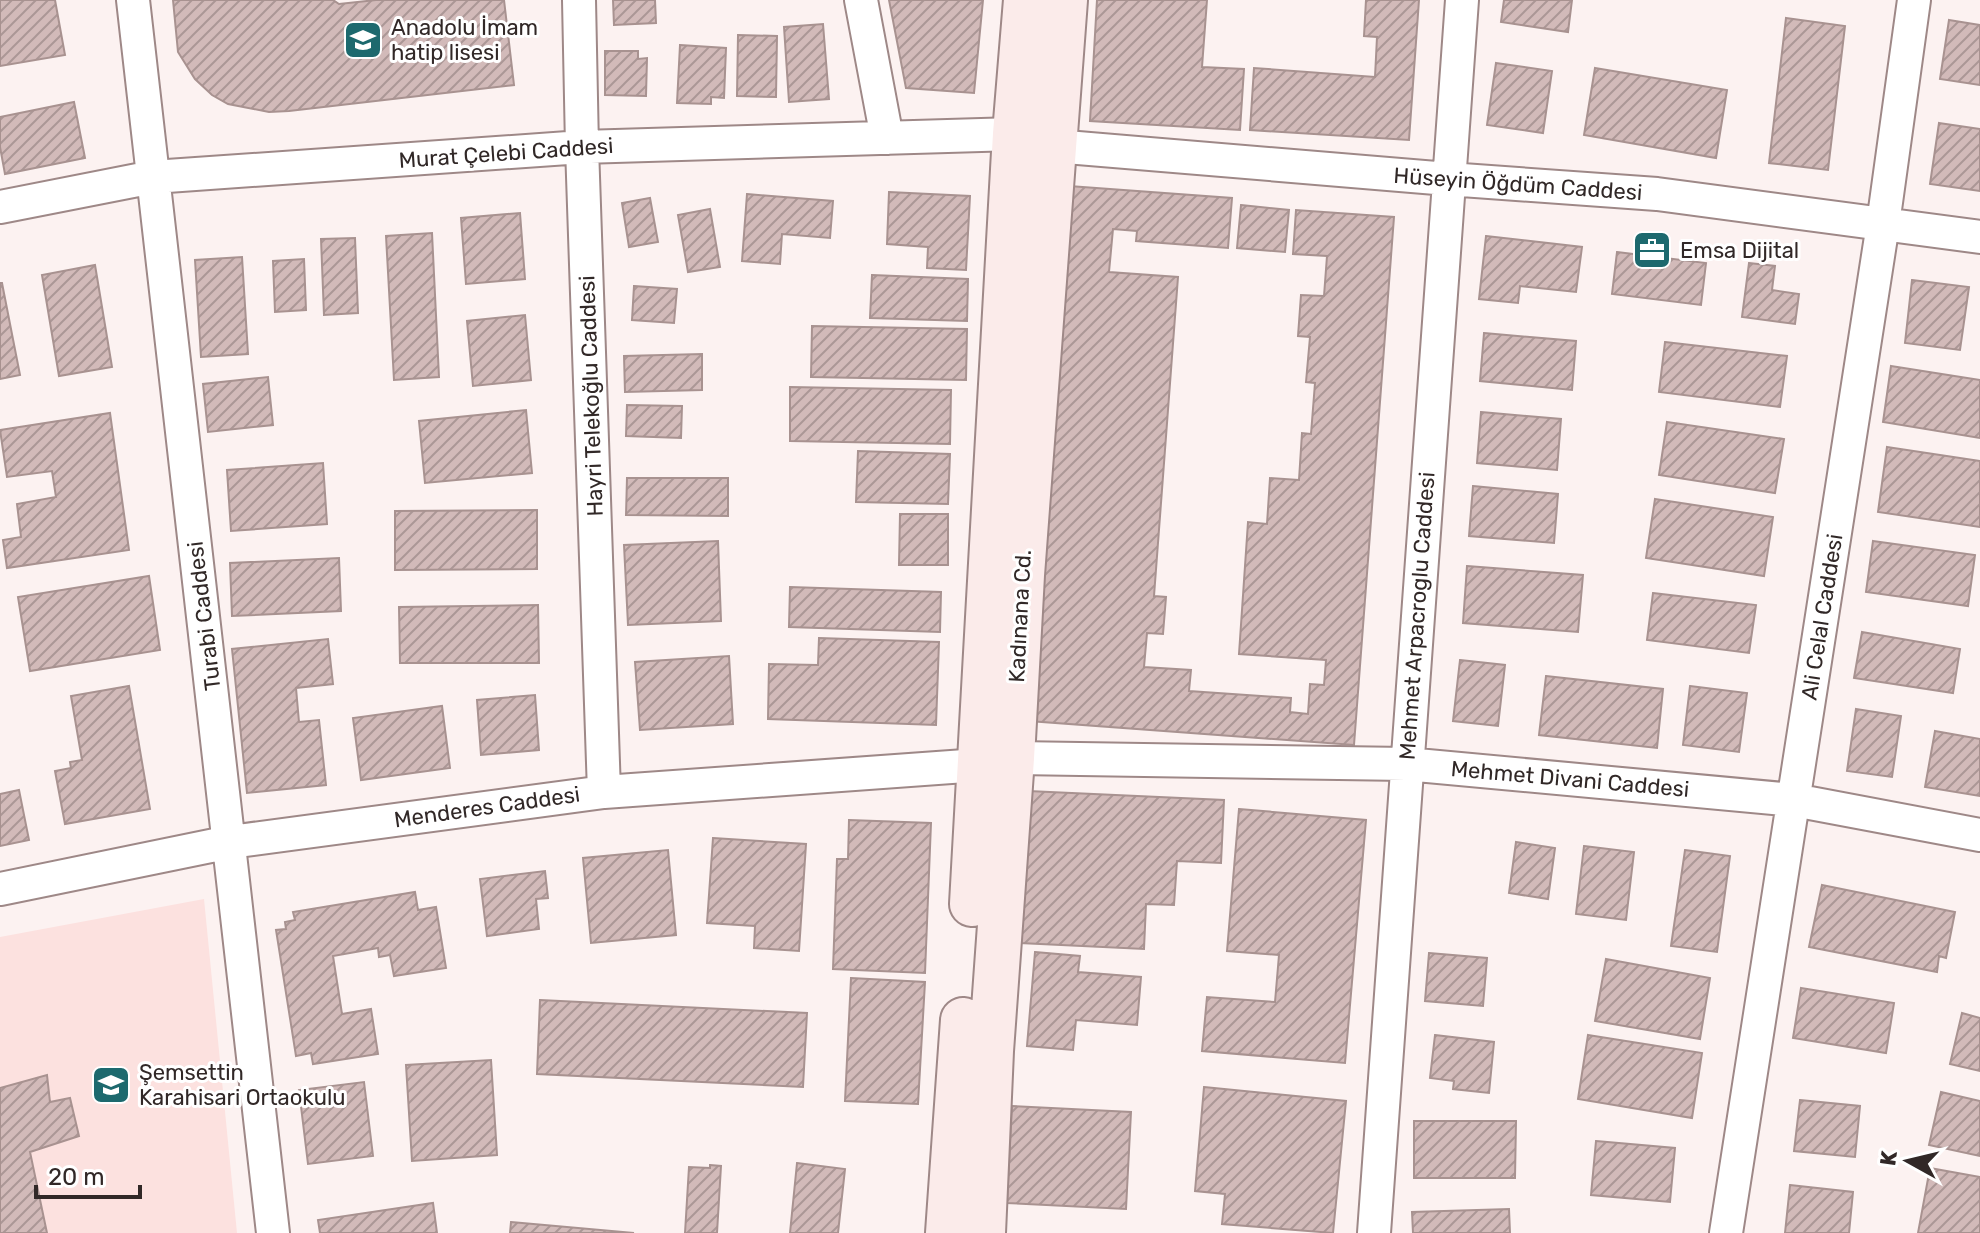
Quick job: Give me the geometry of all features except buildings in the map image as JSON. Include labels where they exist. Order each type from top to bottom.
[{"type":"street","name":"Turabi Caddesi","points":[[133,0],[273,1233]]},
{"type":"street","name":"Hayri Telekoğlu Caddesi","points":[[579,0],[604,792]]},
{"type":"street","points":[[861,0],[887,138]]},
{"type":"street","name":"Kadınana Cd.","points":[[983,1233],[991,1051],[996,761],[1035,140],[1026,0]]},
{"type":"street","name":"Kadınana Cd.","points":[[1035,140],[1065,0]]},
{"type":"street","name":"Mehmet Arpacroglu Caddesi","points":[[1374,1233],[1462,0]]},
{"type":"street","name":"Ali Celal Caddesi","points":[[1726,1233],[1883,224],[1914,0]]},
{"type":"street","name":"Murat Çelebi Caddesi","points":[[0,207],[153,177],[582,147],[887,138],[1035,140]]},
{"type":"street","name":"Hüseyin Öğdüm Caddesi","points":[[1035,140],[1448,179],[1657,194],[1980,237]]},
{"type":"street","name":"Kadınana Cd.","points":[[948,1233],[972,912],[996,761]]},
{"type":"street","name":"Mehmet Divani Caddesi","points":[[996,761],[1406,764],[1794,800],[1980,835]]},
{"type":"street","name":"Menderes Caddesi","points":[[0,889],[230,842],[604,792],[996,761]]},
{"type":"shaded area","name":"Şemsettin Karahisari Ortaokulu","points":[[204,899],[237,1233],[0,1233],[0,937]]},
{"type":"place","name":"Anadolu İmam hatip lisesi","points":[[363,40]]},
{"type":"place","name":"Emsa Dijital","points":[[1652,250]]},
{"type":"place","name":"Şemsettin Karahisari Ortaokulu","points":[[111,1085]]}]
